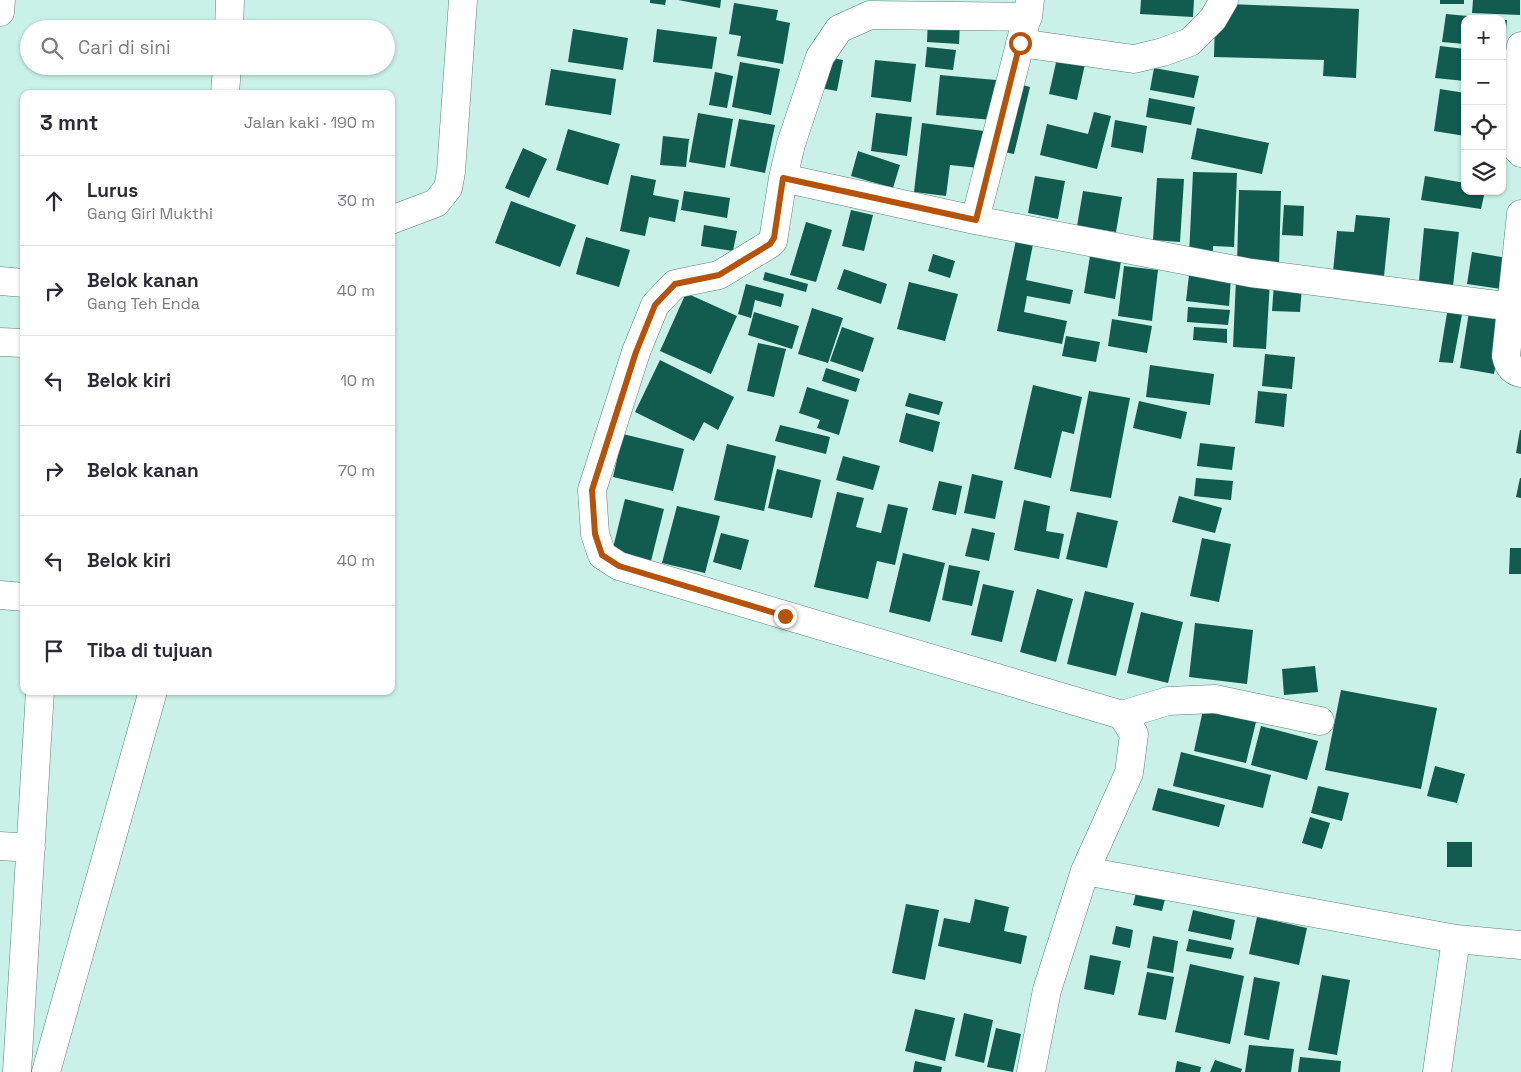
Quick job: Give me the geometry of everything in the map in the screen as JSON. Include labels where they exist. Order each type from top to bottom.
[{"type":"street","points":[[0,12],[1,0]]},
{"type":"street","points":[[229,20],[230,0]]},
{"type":"street","points":[[395,218],[436,203],[448,188],[451,172],[463,0]]},
{"type":"street","points":[[1020,43],[1134,59],[1164,52],[1190,42],[1214,19],[1224,0]]},
{"type":"street","points":[[976,220],[1029,8],[870,15],[839,29],[820,57],[791,144],[783,178],[774,238],[770,244],[719,275],[675,284],[655,305],[636,352],[592,490],[595,534],[602,555],[619,566],[1122,715],[1168,701],[1215,699],[1320,721]]},
{"type":"street","points":[[1521,46],[1517,98],[1507,135],[1521,153]]},
{"type":"street","points":[[225,90],[226,75]]},
{"type":"street","points":[[783,178],[976,220],[1251,274],[1516,307]]},
{"type":"street","points":[[1521,214],[1516,307],[1506,356],[1508,365],[1521,374]]},
{"type":"street","points":[[0,281],[20,282]]},
{"type":"street","points":[[0,342],[20,343]]},
{"type":"street","points":[[0,595],[20,597]]},
{"type":"street","points":[[17,1072],[40,695]]},
{"type":"street","points":[[46,1072],[152,695]]},
{"type":"street","points":[[1032,1072],[1048,990],[1085,871],[1129,773],[1134,734],[1122,715]]},
{"type":"street","points":[[0,846],[31,848]]},
{"type":"street","points":[[1085,871],[1456,939],[1521,945]]},
{"type":"street","points":[[1437,1072],[1456,939]]},
{"type":"building","points":[[650,0],[666,0],[665,5],[650,3]]},
{"type":"building","points":[[678,0],[721,0],[720,8]]},
{"type":"building","points":[[1141,0],[1194,0],[1193,17],[1140,14]]},
{"type":"building","points":[[1440,0],[1464,0],[1464,4],[1440,4]]},
{"type":"building","points":[[1473,0],[1520,0],[1520,15],[1472,13]]},
{"type":"building","points":[[734,3],[778,10],[776,20],[790,23],[783,64],[737,56],[741,36],[729,34]]},
{"type":"building","points":[[1229,4],[1359,9],[1356,78],[1323,76],[1324,60],[1214,57],[1215,21],[1228,22]]},
{"type":"building","points":[[1446,14],[1461,15],[1461,44],[1442,42]]},
{"type":"building","points":[[928,20],[960,22],[959,44],[927,42]]},
{"type":"building","points":[[573,29],[628,38],[623,70],[568,62]]},
{"type":"building","points":[[657,29],[717,37],[712,69],[653,62]]},
{"type":"building","points":[[1440,46],[1461,49],[1461,81],[1435,78]]},
{"type":"building","points":[[927,47],[956,50],[953,70],[925,67]]},
{"type":"building","points":[[826,57],[843,60],[837,91],[820,88]]},
{"type":"building","points":[[1057,58],[1085,64],[1077,100],[1049,94]]},
{"type":"building","points":[[875,60],[916,64],[911,102],[871,97]]},
{"type":"building","points":[[740,62],[780,69],[771,115],[732,107]]},
{"type":"building","points":[[1154,68],[1199,76],[1194,98],[1150,90]]},
{"type":"building","points":[[551,69],[616,79],[611,115],[545,105]]},
{"type":"building","points":[[715,72],[733,76],[727,108],[709,105]]},
{"type":"building","points":[[940,75],[996,80],[993,120],[936,115]]},
{"type":"building","points":[[1015,83],[1030,87],[1014,154],[999,151]]},
{"type":"building","points":[[1440,89],[1461,92],[1461,135],[1434,131]]},
{"type":"building","points":[[1149,98],[1195,107],[1191,125],[1146,117]]},
{"type":"building","points":[[1094,112],[1111,116],[1097,169],[1040,155],[1047,124],[1088,134]]},
{"type":"building","points":[[698,113],[733,119],[725,168],[689,162]]},
{"type":"building","points":[[876,113],[912,117],[907,156],[871,151]]},
{"type":"building","points":[[739,119],[775,125],[765,173],[730,166]]},
{"type":"building","points":[[1115,120],[1147,126],[1143,153],[1111,147]]},
{"type":"building","points":[[922,123],[984,131],[979,168],[950,165],[946,196],[914,192]]},
{"type":"building","points":[[1197,128],[1269,143],[1262,174],[1191,159]]},
{"type":"building","points":[[568,129],[620,144],[608,185],[556,170]]},
{"type":"building","points":[[663,136],[689,139],[686,167],[660,165]]},
{"type":"building","points":[[523,148],[547,159],[529,198],[505,188]]},
{"type":"building","points":[[858,151],[900,165],[893,188],[851,176]]},
{"type":"building","points":[[1193,172],[1237,173],[1234,247],[1213,246],[1213,256],[1189,255]]},
{"type":"building","points":[[631,175],[656,180],[653,195],[679,200],[675,222],[649,217],[645,236],[620,231]]},
{"type":"building","points":[[1035,176],[1065,181],[1058,219],[1028,213]]},
{"type":"building","points":[[1425,176],[1461,182],[1461,195],[1484,195],[1481,209],[1421,200]]},
{"type":"building","points":[[1157,178],[1184,179],[1180,242],[1153,240]]},
{"type":"building","points":[[1239,190],[1281,191],[1279,266],[1237,265]]},
{"type":"building","points":[[684,191],[730,198],[727,218],[681,210]]},
{"type":"building","points":[[1083,191],[1122,197],[1116,232],[1077,226]]},
{"type":"building","points":[[511,201],[576,225],[560,267],[495,243]]},
{"type":"building","points":[[1284,205],[1304,206],[1303,236],[1282,235]]},
{"type":"building","points":[[851,210],[873,215],[864,251],[842,246]]},
{"type":"building","points":[[1356,215],[1390,218],[1384,276],[1333,272],[1337,231],[1354,232]]},
{"type":"building","points":[[806,222],[832,230],[816,282],[790,275]]},
{"type":"building","points":[[704,225],[737,231],[733,251],[701,246]]},
{"type":"building","points":[[1424,228],[1459,232],[1452,295],[1418,291]]},
{"type":"building","points":[[586,237],[630,250],[619,287],[576,274]]},
{"type":"building","points":[[1016,240],[1033,244],[1026,280],[1073,290],[1070,304],[1027,296],[1024,312],[1067,321],[1062,344],[997,331]]},
{"type":"building","points":[[1472,252],[1513,259],[1508,290],[1467,284]]},
{"type":"building","points":[[933,254],[955,261],[950,278],[928,271]]},
{"type":"building","points":[[1090,256],[1121,261],[1115,299],[1084,293]]},
{"type":"building","points":[[1124,266],[1158,270],[1152,321],[1118,316]]},
{"type":"building","points":[[844,269],[887,284],[881,304],[837,289]]},
{"type":"building","points":[[765,272],[808,284],[806,292],[763,280]]},
{"type":"building","points":[[1189,275],[1231,278],[1229,306],[1186,301]]},
{"type":"building","points":[[1236,279],[1270,281],[1266,349],[1233,347]]},
{"type":"building","points":[[909,282],[958,294],[945,341],[897,329]]},
{"type":"building","points":[[746,284],[784,294],[781,307],[755,300],[751,318],[738,314]]},
{"type":"building","points":[[1274,284],[1302,286],[1300,312],[1272,311]]},
{"type":"building","points":[[686,293],[737,316],[711,374],[660,351]]},
{"type":"building","points":[[1470,306],[1505,312],[1494,374],[1460,368]]},
{"type":"building","points":[[1188,307],[1230,310],[1228,325],[1187,322]]},
{"type":"building","points":[[1448,307],[1463,309],[1453,363],[1439,362]]},
{"type":"building","points":[[812,308],[843,318],[828,363],[798,354]]},
{"type":"building","points":[[754,312],[799,326],[792,349],[748,335]]},
{"type":"building","points":[[1112,319],[1152,326],[1147,353],[1108,346]]},
{"type":"building","points":[[842,327],[874,338],[863,372],[830,361]]},
{"type":"building","points":[[1194,327],[1227,329],[1227,343],[1193,340]]},
{"type":"building","points":[[1066,336],[1100,342],[1096,362],[1062,356]]},
{"type":"building","points":[[758,343],[786,349],[774,397],[747,391]]},
{"type":"building","points":[[1265,354],[1295,357],[1292,389],[1262,386]]},
{"type":"building","points":[[660,360],[734,397],[718,430],[704,422],[694,441],[635,412]]},
{"type":"building","points":[[1150,365],[1214,374],[1210,405],[1146,397]]},
{"type":"building","points":[[826,368],[860,379],[856,392],[822,381]]},
{"type":"building","points":[[1033,385],[1082,397],[1074,434],[1062,431],[1051,478],[1014,469]]},
{"type":"building","points":[[807,387],[849,400],[839,435],[817,428],[820,420],[799,413]]},
{"type":"building","points":[[1089,391],[1130,398],[1111,498],[1070,491]]},
{"type":"building","points":[[1258,391],[1287,394],[1284,427],[1255,423]]},
{"type":"building","points":[[909,393],[943,402],[939,415],[905,406]]},
{"type":"building","points":[[1139,401],[1187,412],[1181,439],[1133,428]]},
{"type":"building","points":[[906,413],[940,422],[933,452],[899,442]]},
{"type":"building","points":[[780,425],[830,437],[826,454],[775,441]]},
{"type":"building","points":[[1521,430],[1521,454],[1516,453]]},
{"type":"building","points":[[623,434],[684,449],[673,491],[613,477]]},
{"type":"building","points":[[1200,443],[1235,447],[1232,470],[1197,466]]},
{"type":"building","points":[[727,444],[776,456],[764,511],[714,500]]},
{"type":"building","points":[[843,456],[880,466],[873,490],[836,480]]},
{"type":"building","points":[[777,469],[821,480],[812,518],[768,508]]},
{"type":"building","points":[[972,474],[1003,481],[995,519],[964,513]]},
{"type":"building","points":[[1196,478],[1233,481],[1231,500],[1194,496]]},
{"type":"building","points":[[1521,478],[1521,498],[1516,497]]},
{"type":"building","points":[[939,481],[962,486],[956,515],[932,510]]},
{"type":"building","points":[[837,492],[864,498],[856,527],[881,533],[888,504],[908,508],[895,565],[877,561],[868,599],[814,587]]},
{"type":"building","points":[[1179,496],[1222,508],[1215,533],[1172,522]]},
{"type":"building","points":[[625,499],[664,509],[651,561],[612,552]]},
{"type":"building","points":[[1024,500],[1050,506],[1046,531],[1064,534],[1059,559],[1014,550]]},
{"type":"building","points":[[677,506],[720,516],[705,573],[662,563]]},
{"type":"building","points":[[1077,512],[1118,521],[1107,568],[1066,559]]},
{"type":"building","points":[[972,528],[995,533],[989,561],[965,556]]},
{"type":"building","points":[[721,533],[749,540],[741,570],[713,562]]},
{"type":"building","points":[[1202,538],[1231,544],[1219,602],[1190,596]]},
{"type":"building","points":[[1510,548],[1521,548],[1521,574],[1509,574]]},
{"type":"building","points":[[903,553],[945,563],[930,622],[889,612]]},
{"type":"building","points":[[949,565],[980,571],[972,606],[942,600]]},
{"type":"building","points":[[983,584],[1014,591],[1002,642],[971,635]]},
{"type":"building","points":[[1037,589],[1073,599],[1056,662],[1020,652]]},
{"type":"building","points":[[1085,591],[1134,603],[1116,676],[1067,664]]},
{"type":"building","points":[[1141,612],[1183,622],[1168,683],[1127,673]]},
{"type":"building","points":[[1195,623],[1253,630],[1247,684],[1189,677]]},
{"type":"building","points":[[1315,666],[1318,692],[1284,695],[1282,669]]},
{"type":"building","points":[[1341,690],[1437,708],[1421,789],[1325,770]]},
{"type":"building","points":[[1203,710],[1256,722],[1246,763],[1194,751]]},
{"type":"building","points":[[1261,726],[1318,741],[1307,780],[1251,765]]},
{"type":"building","points":[[1181,752],[1271,775],[1263,808],[1173,786]]},
{"type":"building","points":[[1435,766],[1465,774],[1457,803],[1427,796]]},
{"type":"building","points":[[1318,786],[1349,793],[1342,821],[1311,813]]},
{"type":"building","points":[[1158,788],[1225,805],[1219,827],[1152,810]]},
{"type":"building","points":[[1310,817],[1330,823],[1322,849],[1302,843]]},
{"type":"building","points":[[1447,842],[1472,842],[1472,867],[1447,867]]},
{"type":"building","points":[[1136,893],[1165,899],[1162,911],[1133,905]]},
{"type":"building","points":[[975,899],[1009,907],[1004,931],[1027,936],[1021,964],[938,946],[944,918],[970,923]]},
{"type":"building","points":[[906,904],[939,910],[925,980],[892,973]]},
{"type":"building","points":[[1193,910],[1235,920],[1231,940],[1188,931]]},
{"type":"building","points":[[1257,917],[1307,928],[1299,965],[1249,954]]},
{"type":"building","points":[[1116,926],[1133,930],[1130,948],[1112,944]]},
{"type":"building","points":[[1153,936],[1178,941],[1173,973],[1147,968]]},
{"type":"building","points":[[1189,939],[1234,948],[1231,959],[1186,951]]},
{"type":"building","points":[[1090,955],[1121,961],[1114,995],[1084,989]]},
{"type":"building","points":[[1190,964],[1244,976],[1230,1044],[1175,1032]]},
{"type":"building","points":[[1147,972],[1174,977],[1166,1020],[1138,1015]]},
{"type":"building","points":[[1322,975],[1350,980],[1337,1055],[1308,1050]]},
{"type":"building","points":[[1254,977],[1280,982],[1269,1040],[1244,1035]]},
{"type":"building","points":[[915,1009],[955,1018],[945,1061],[905,1051]]},
{"type":"building","points":[[964,1013],[993,1020],[984,1063],[955,1056]]},
{"type":"building","points":[[996,1028],[1021,1034],[1013,1072],[987,1067]]},
{"type":"building","points":[[1249,1045],[1294,1049],[1291,1072],[1245,1072]]},
{"type":"building","points":[[1300,1057],[1341,1061],[1340,1072],[1298,1072]]},
{"type":"building","points":[[1215,1060],[1242,1069],[1241,1072],[1210,1072]]},
{"type":"building","points":[[915,1061],[942,1067],[941,1072],[913,1072]]},
{"type":"building","points":[[1177,1061],[1201,1067],[1200,1072],[1175,1072]]},
{"type":"route","points":[[785,616],[619,566],[602,555],[595,534],[592,490],[636,352],[655,305],[675,284],[719,275],[770,244],[774,238],[783,178],[976,220],[1020,43]]}]
